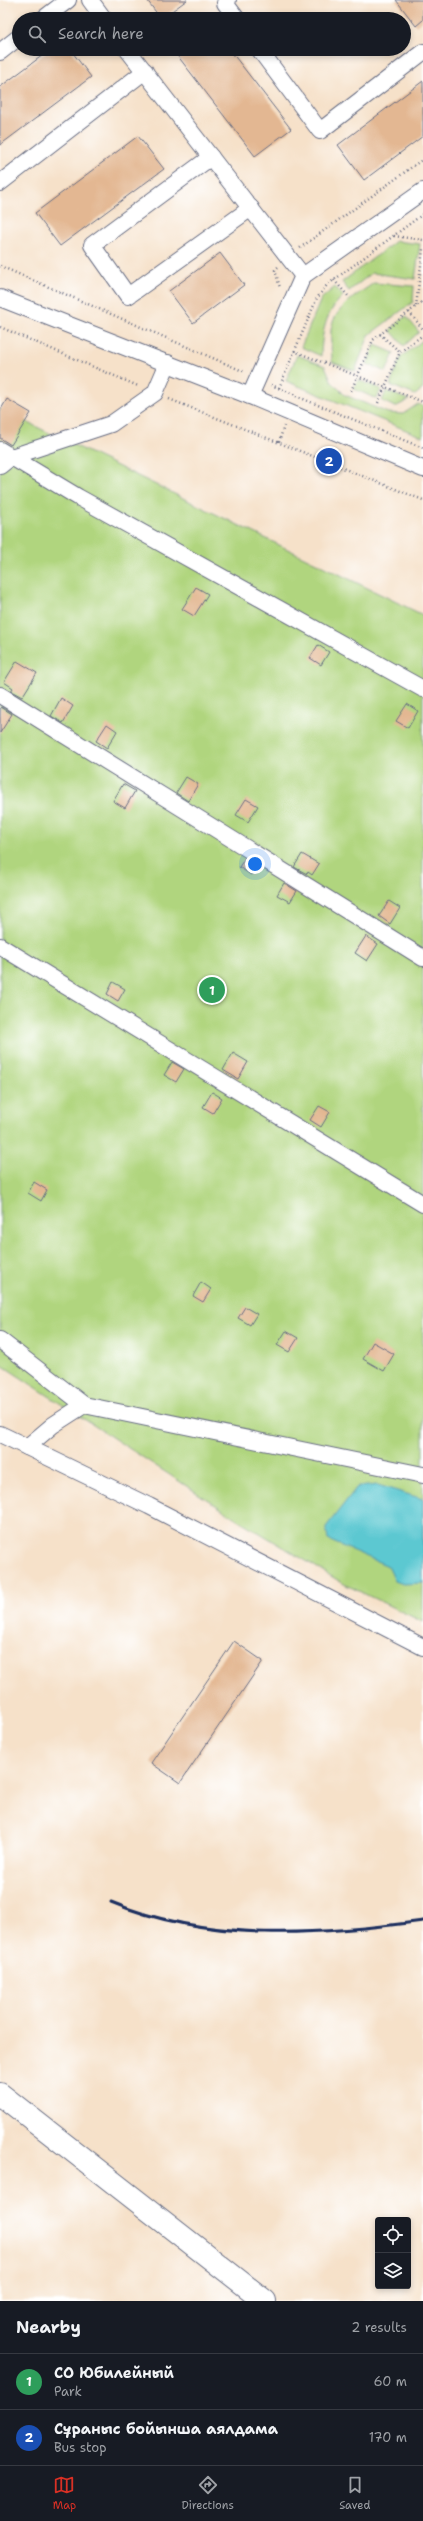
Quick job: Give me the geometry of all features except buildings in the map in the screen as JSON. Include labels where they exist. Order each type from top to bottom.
[{"type":"highway","points":[[0,2094],[265,2301]]},
{"type":"lane","points":[[52,12],[68,0]]},
{"type":"lane","points":[[90,0],[99,12]]},
{"type":"lane","points":[[228,0],[225,3],[232,12]]},
{"type":"lane","points":[[0,52],[12,43]]},
{"type":"lane","points":[[264,56],[320,131],[423,52]]},
{"type":"lane","points":[[133,56],[303,276]]},
{"type":"lane","points":[[0,183],[145,72]]},
{"type":"lane","points":[[211,157],[92,245],[128,296],[251,208]]},
{"type":"lane","points":[[250,396],[303,276],[423,191]]},
{"type":"lane","points":[[0,298],[250,396],[423,469]]},
{"type":"lane","points":[[4,458],[111,424],[155,393],[168,364]]},
{"type":"lane","points":[[4,458],[78,497],[423,689]]},
{"type":"lane","points":[[0,695],[423,958]]},
{"type":"lane","points":[[0,946],[423,1204]]},
{"type":"lane","points":[[0,1340],[84,1404],[423,1475]]},
{"type":"lane","points":[[27,1448],[53,1424],[84,1404]]},
{"type":"lane","points":[[0,1434],[150,1506],[423,1647]]},
{"type":"path","points":[[278,388],[317,298],[334,280],[423,214]]},
{"type":"path","points":[[393,236],[423,240]]},
{"type":"path","points":[[416,306],[423,249]]},
{"type":"path","points":[[0,266],[278,388],[423,448]]},
{"type":"path","points":[[334,280],[349,297]]},
{"type":"path","points":[[351,392],[373,340],[423,301]]},
{"type":"path","points":[[409,312],[423,329]]},
{"type":"path","points":[[0,327],[155,393],[423,500]]},
{"type":"path","points":[[380,334],[400,352]]},
{"type":"path","points":[[378,403],[400,352],[423,334]]},
{"type":"path","points":[[294,351],[423,402]]},
{"type":"path","points":[[290,413],[296,395]]},
{"type":"green space","points":[[396,241],[420,244],[415,279],[372,273],[349,291],[342,282]]},
{"type":"green space","points":[[374,283],[414,286],[413,302],[369,335],[355,371],[332,362],[331,330],[336,315],[341,309],[354,297]]},
{"type":"green space","points":[[335,287],[343,296],[328,316],[322,339],[321,356],[301,347],[321,299]]},
{"type":"green space","points":[[406,316],[419,332],[404,346],[390,330]]},
{"type":"green space","points":[[423,340],[423,389],[415,395],[390,385],[401,357]]},
{"type":"green space","points":[[375,345],[394,353],[386,372],[367,364]]},
{"type":"green space","points":[[297,355],[325,366],[332,382],[345,395],[388,413],[403,414],[418,404],[423,406],[423,437],[286,381]]},
{"type":"green space","points":[[358,380],[381,389],[377,399],[354,389]]},
{"type":"green space","points":[[386,391],[409,400],[395,407],[382,401]]},
{"type":"green space","points":[[0,409],[423,615],[423,1622],[344,1584],[237,1519],[0,1364]]},
{"type":"water","points":[[378,1485],[423,1499],[423,1583],[403,1584],[395,1581],[388,1566],[328,1540],[326,1527],[357,1487]]},
{"type":"railway","points":[[111,1902],[148,1915],[187,1924],[226,1930],[305,1932],[345,1930],[423,1921]]},
{"type":"place","name":"Сұраныс бойынша аялдама","points":[[329,461]]},
{"type":"place","name":"СО Юбилейный","points":[[212,990]]}]
